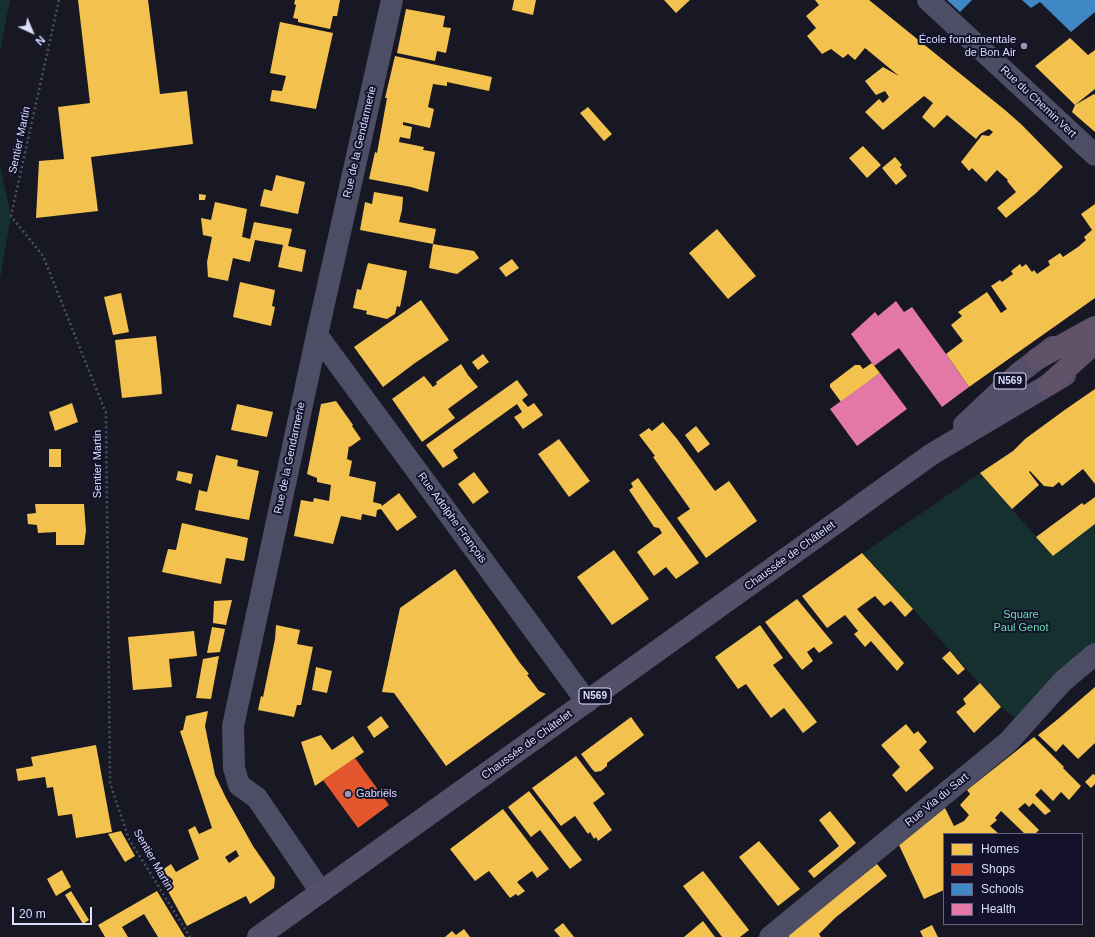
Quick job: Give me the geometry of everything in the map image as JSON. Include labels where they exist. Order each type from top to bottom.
[{"type":"highway","name":"Chaussée de Châtelet","points":[[1037,359],[1095,327]]},
{"type":"highway","name":"Chaussée de Châtelet","points":[[1048,385],[1095,343]]},
{"type":"main road","name":"Chaussée de Châtelet","points":[[932,454],[1019,373],[1095,316]]},
{"type":"main road","name":"Chaussée de Châtelet","points":[[258,937],[932,454],[1095,356]]},
{"type":"street","name":"Rue de la Gendarmerie","points":[[321,892],[257,798],[239,785],[234,768],[233,726],[317,335],[392,0]]},
{"type":"street","name":"Rue du Chemin Vert","points":[[928,0],[1095,155]]},
{"type":"street","name":"Rue Adolphe François","points":[[317,335],[587,702]]},
{"type":"street","name":"Rue Via du Sart","points":[[770,937],[1008,742],[1063,681],[1095,654]]},
{"type":"path","name":"Sentier Martin","points":[[59,0],[11,216],[43,256],[106,413],[110,783],[129,839],[190,937]]},
{"type":"green space","points":[[0,0],[10,0],[0,52]]},
{"type":"green space","points":[[0,165],[11,216],[0,279]]},
{"type":"green space","name":"Square Paul Genot","points":[[980,473],[1053,556],[1095,524],[1095,655],[1018,720],[1002,708],[863,553]]},
{"type":"building: Homes","points":[[78,0],[148,0],[160,94],[187,91],[193,144],[91,157],[98,211],[36,218],[39,161],[64,159],[58,107],[90,103]]},
{"type":"building: Homes","points":[[295,0],[340,0],[337,16],[333,16],[330,29],[298,22],[298,19],[293,18],[296,5],[294,4]]},
{"type":"building: Homes","points":[[514,0],[536,0],[533,15],[512,10]]},
{"type":"building: Homes","points":[[664,0],[690,0],[676,13]]},
{"type":"building: Homes","points":[[815,0],[869,0],[1005,110],[1022,125],[1063,167],[1035,194],[1006,218],[997,208],[1016,192],[1007,181],[1008,180],[997,170],[986,182],[972,168],[969,171],[961,162],[982,135],[989,136],[993,132],[989,129],[980,134],[976,139],[947,115],[934,128],[922,117],[933,103],[924,96],[883,130],[865,112],[879,99],[883,103],[889,97],[885,91],[876,95],[865,81],[883,67],[899,76],[865,48],[855,60],[848,54],[843,58],[831,49],[822,54],[807,36],[816,28],[806,16],[819,5]]},
{"type":"building: Homes","points":[[406,9],[445,16],[443,27],[451,28],[446,53],[437,51],[435,61],[397,53]]},
{"type":"building: Homes","points":[[280,22],[333,33],[316,109],[270,101],[272,90],[282,91],[286,76],[270,73]]},
{"type":"building: Homes","points":[[1070,38],[1088,55],[1095,50],[1095,89],[1075,105],[1035,66]]},
{"type":"building: Homes","points":[[395,56],[492,77],[489,91],[447,82],[447,86],[433,84],[428,107],[434,109],[430,128],[403,122],[403,125],[412,127],[410,139],[400,137],[399,142],[424,147],[423,150],[435,152],[428,192],[411,187],[369,179],[375,152],[377,153],[387,98],[385,98]]},
{"type":"building: Homes","points":[[1094,94],[1095,132],[1072,112],[1075,105]]},
{"type":"building: Homes","points":[[588,107],[612,134],[604,141],[580,113]]},
{"type":"building: Homes","points":[[863,146],[881,165],[867,178],[849,158]]},
{"type":"building: Homes","points":[[895,157],[902,165],[900,167],[907,176],[896,185],[882,168]]},
{"type":"building: Homes","points":[[276,175],[305,182],[298,214],[260,206],[264,189],[272,191]]},
{"type":"building: Homes","points":[[374,192],[403,197],[399,222],[436,229],[433,244],[360,230],[365,202],[372,204]]},
{"type":"building: Homes","points":[[199,194],[206,195],[205,200],[199,200]]},
{"type":"building: Homes","points":[[215,202],[247,209],[242,237],[250,239],[254,222],[292,229],[288,246],[306,250],[302,272],[278,267],[283,245],[255,240],[250,262],[233,258],[228,281],[208,277],[207,262],[212,237],[203,235],[201,218],[211,220]]},
{"type":"building: Homes","points":[[1095,204],[1095,298],[969,387],[946,354],[963,341],[951,325],[962,316],[958,312],[987,292],[1001,313],[1007,309],[991,286],[1000,280],[1002,282],[1013,274],[1011,271],[1020,264],[1022,267],[1026,264],[1032,272],[1034,270],[1037,274],[1050,265],[1048,261],[1060,253],[1063,257],[1078,247],[1086,240],[1084,237],[1092,230],[1081,214]]},
{"type":"building: Homes","points":[[717,229],[756,276],[728,299],[689,253]]},
{"type":"building: Homes","points":[[433,244],[474,251],[479,258],[457,274],[429,268]]},
{"type":"building: Homes","points":[[512,259],[519,268],[506,277],[499,268]]},
{"type":"building: Homes","points":[[368,263],[407,271],[400,307],[397,306],[395,314],[387,319],[366,314],[367,311],[353,308],[357,289],[361,290]]},
{"type":"building: Homes","points":[[240,282],[275,290],[272,306],[275,307],[271,326],[233,317]]},
{"type":"building: Homes","points":[[121,293],[129,332],[113,335],[104,297]]},
{"type":"building: Homes","points":[[421,300],[449,340],[383,387],[354,347]]},
{"type":"building: Homes","points":[[156,336],[162,394],[122,398],[115,340]]},
{"type":"building: Homes","points":[[483,354],[489,362],[478,370],[472,362]]},
{"type":"building: Homes","points":[[872,363],[880,373],[841,402],[830,387],[830,384],[855,365],[860,365],[863,369]]},
{"type":"building: Homes","points":[[461,364],[478,387],[448,409],[455,418],[422,442],[392,399],[424,376],[433,387],[437,384],[436,382]]},
{"type":"building: Homes","points":[[517,380],[528,395],[522,400],[528,407],[534,403],[543,415],[523,429],[514,417],[522,412],[517,404],[453,450],[458,458],[443,468],[426,445]]},
{"type":"building: Homes","points":[[1095,389],[1095,484],[1083,469],[1062,486],[1059,482],[1053,487],[1044,486],[1030,471],[1029,472],[1039,485],[1012,509],[980,473],[1013,451],[1025,439]]},
{"type":"building: Homes","points":[[336,401],[361,439],[350,447],[349,446],[347,459],[352,461],[349,476],[376,482],[373,502],[381,504],[382,506],[399,493],[417,517],[397,531],[381,509],[377,510],[376,517],[362,514],[361,520],[341,516],[333,544],[294,536],[301,500],[313,502],[314,498],[329,501],[331,485],[317,482],[317,478],[307,474],[321,404]]},
{"type":"building: Homes","points":[[72,403],[78,422],[55,431],[49,412]]},
{"type":"building: Homes","points":[[237,404],[273,412],[267,437],[231,430]]},
{"type":"building: Homes","points":[[663,422],[715,491],[729,481],[757,521],[706,558],[677,518],[690,509],[653,457],[655,456],[639,435],[649,428],[652,431]]},
{"type":"building: Homes","points":[[696,426],[710,444],[698,453],[685,435]]},
{"type":"building: Homes","points":[[559,439],[590,481],[569,497],[538,454]]},
{"type":"building: Homes","points":[[49,449],[61,449],[61,467],[49,467]]},
{"type":"building: Homes","points":[[216,455],[238,460],[237,466],[259,471],[249,520],[195,510],[199,490],[207,492]]},
{"type":"building: Homes","points":[[178,471],[193,474],[191,484],[176,480]]},
{"type":"building: Homes","points":[[474,472],[489,492],[473,504],[458,484]]},
{"type":"building: Homes","points":[[638,478],[699,563],[676,579],[666,567],[654,576],[637,552],[662,533],[659,528],[654,527],[629,490],[633,487],[631,483]]},
{"type":"building: Homes","points":[[1095,497],[1095,524],[1053,556],[1036,537],[1082,503],[1084,505]]},
{"type":"building: Homes","points":[[35,504],[84,504],[86,531],[84,545],[56,545],[56,532],[38,533],[37,525],[28,524],[27,514],[36,513]]},
{"type":"building: Homes","points":[[182,523],[248,538],[244,561],[226,558],[221,584],[162,572],[168,549],[176,550]]},
{"type":"building: Homes","points":[[614,550],[649,599],[612,625],[577,577]]},
{"type":"building: Homes","points":[[862,553],[913,609],[905,617],[891,601],[884,606],[875,596],[857,609],[904,663],[897,671],[871,641],[865,647],[854,634],[858,631],[845,615],[827,628],[802,596]]},
{"type":"building: Homes","points":[[455,569],[529,674],[527,675],[539,691],[546,694],[446,766],[394,693],[382,692],[400,608]]},
{"type":"building: Homes","points":[[797,599],[833,643],[819,653],[814,647],[807,652],[813,661],[802,670],[765,622]]},
{"type":"building: Homes","points":[[232,600],[226,625],[213,623],[214,601]]},
{"type":"building: Homes","points":[[276,625],[300,630],[297,644],[313,647],[301,705],[297,705],[294,717],[258,710],[261,696],[263,697],[275,639]]},
{"type":"building: Homes","points":[[760,625],[783,658],[773,665],[817,722],[803,733],[784,708],[771,718],[746,684],[738,689],[715,657]]},
{"type":"building: Homes","points":[[212,627],[225,629],[220,652],[207,653]]},
{"type":"building: Homes","points":[[194,631],[197,656],[169,659],[172,687],[133,690],[128,637]]},
{"type":"building: Homes","points":[[950,651],[965,669],[958,675],[942,658]]},
{"type":"building: Homes","points":[[219,656],[211,699],[196,698],[203,659]]},
{"type":"building: Homes","points":[[316,667],[332,671],[327,693],[312,690]]},
{"type":"building: Homes","points":[[980,683],[1001,707],[974,733],[956,712],[966,704],[963,699]]},
{"type":"building: Homes","points":[[1095,687],[1095,743],[1078,759],[1063,744],[1056,752],[1038,735]]},
{"type":"building: Homes","points":[[208,711],[205,726],[215,775],[253,846],[275,878],[274,888],[250,904],[246,896],[187,926],[158,873],[171,864],[176,872],[199,859],[188,830],[195,826],[199,834],[212,828],[180,731],[183,730],[186,716]],"holes":[[[236,850],[239,856],[229,863],[225,857]]]},
{"type":"building: Homes","points":[[381,716],[389,727],[374,738],[367,727]]},
{"type":"building: Homes","points":[[631,717],[644,735],[607,763],[607,766],[601,771],[595,772],[581,754]]},
{"type":"building: Homes","points":[[906,724],[914,734],[918,731],[927,742],[919,750],[934,768],[906,792],[892,775],[900,767],[881,745]]},
{"type":"building: Homes","points":[[321,735],[332,750],[353,736],[364,752],[315,786],[301,742]]},
{"type":"building: Homes","points":[[1034,737],[1081,786],[1069,800],[1061,792],[1053,801],[1041,789],[1035,795],[1051,811],[1045,815],[1033,803],[1029,807],[1025,803],[1018,809],[1039,830],[1036,833],[1024,833],[1001,811],[995,818],[997,820],[990,826],[998,833],[943,833],[943,890],[924,899],[899,845],[945,808],[954,826],[964,821],[969,815],[960,805],[970,794],[967,790]]},
{"type":"building: Homes","points":[[96,745],[112,832],[76,838],[72,814],[58,816],[53,787],[47,788],[45,777],[18,781],[16,769],[33,766],[31,757]]},
{"type":"building: Homes","points":[[576,756],[605,794],[593,803],[612,830],[598,841],[596,837],[594,839],[590,832],[588,834],[575,816],[561,826],[532,788]]},
{"type":"building: Homes","points":[[1093,774],[1095,775],[1095,784],[1091,788],[1085,782]]},
{"type":"building: Homes","points":[[529,791],[582,860],[570,869],[540,830],[531,837],[508,807]]},
{"type":"building: Homes","points":[[503,809],[549,869],[537,878],[532,871],[517,882],[525,891],[518,896],[516,894],[510,898],[489,871],[475,881],[450,849]]},
{"type":"building: Homes","points":[[830,811],[856,843],[814,878],[808,871],[839,846],[819,820]]},
{"type":"building: Homes","points":[[121,831],[135,856],[125,862],[108,834]]},
{"type":"building: Homes","points":[[759,841],[800,889],[778,906],[739,857]]},
{"type":"building: Homes","points":[[877,864],[887,876],[835,918],[819,934],[821,937],[789,937],[788,935]]},
{"type":"building: Homes","points":[[62,870],[71,887],[56,896],[47,879]]},
{"type":"building: Homes","points":[[703,871],[749,930],[740,937],[722,937],[683,886]]},
{"type":"building: Homes","points":[[71,891],[89,920],[83,924],[65,895]]},
{"type":"building: Homes","points":[[157,891],[185,937],[158,937],[144,914],[122,927],[128,937],[105,937],[98,925]]},
{"type":"building: Homes","points":[[703,921],[715,937],[684,937]]},
{"type":"building: Homes","points":[[563,923],[574,937],[560,937],[554,930]]},
{"type":"building: Homes","points":[[932,925],[938,937],[923,937],[920,931]]},
{"type":"building: Homes","points":[[464,929],[470,937],[445,937],[452,931],[456,935]]},
{"type":"building: Shops","points":[[355,758],[389,805],[358,828],[323,780]]},
{"type":"building: Schools","points":[[947,0],[972,0],[960,12]]},
{"type":"building: Schools","points":[[1022,0],[1095,0],[1095,12],[1071,32],[1040,2],[1031,8]]},
{"type":"building: Health","points":[[896,301],[904,312],[912,307],[969,387],[942,407],[899,348],[874,366],[851,334],[875,312],[878,316]]},
{"type":"building: Health","points":[[880,373],[907,409],[857,446],[830,409]]},
{"type":"place","name":"École fondamentale de Bon Air","points":[[1024,46]]},
{"type":"place","name":"Gabriëls","points":[[348,794]]}]
